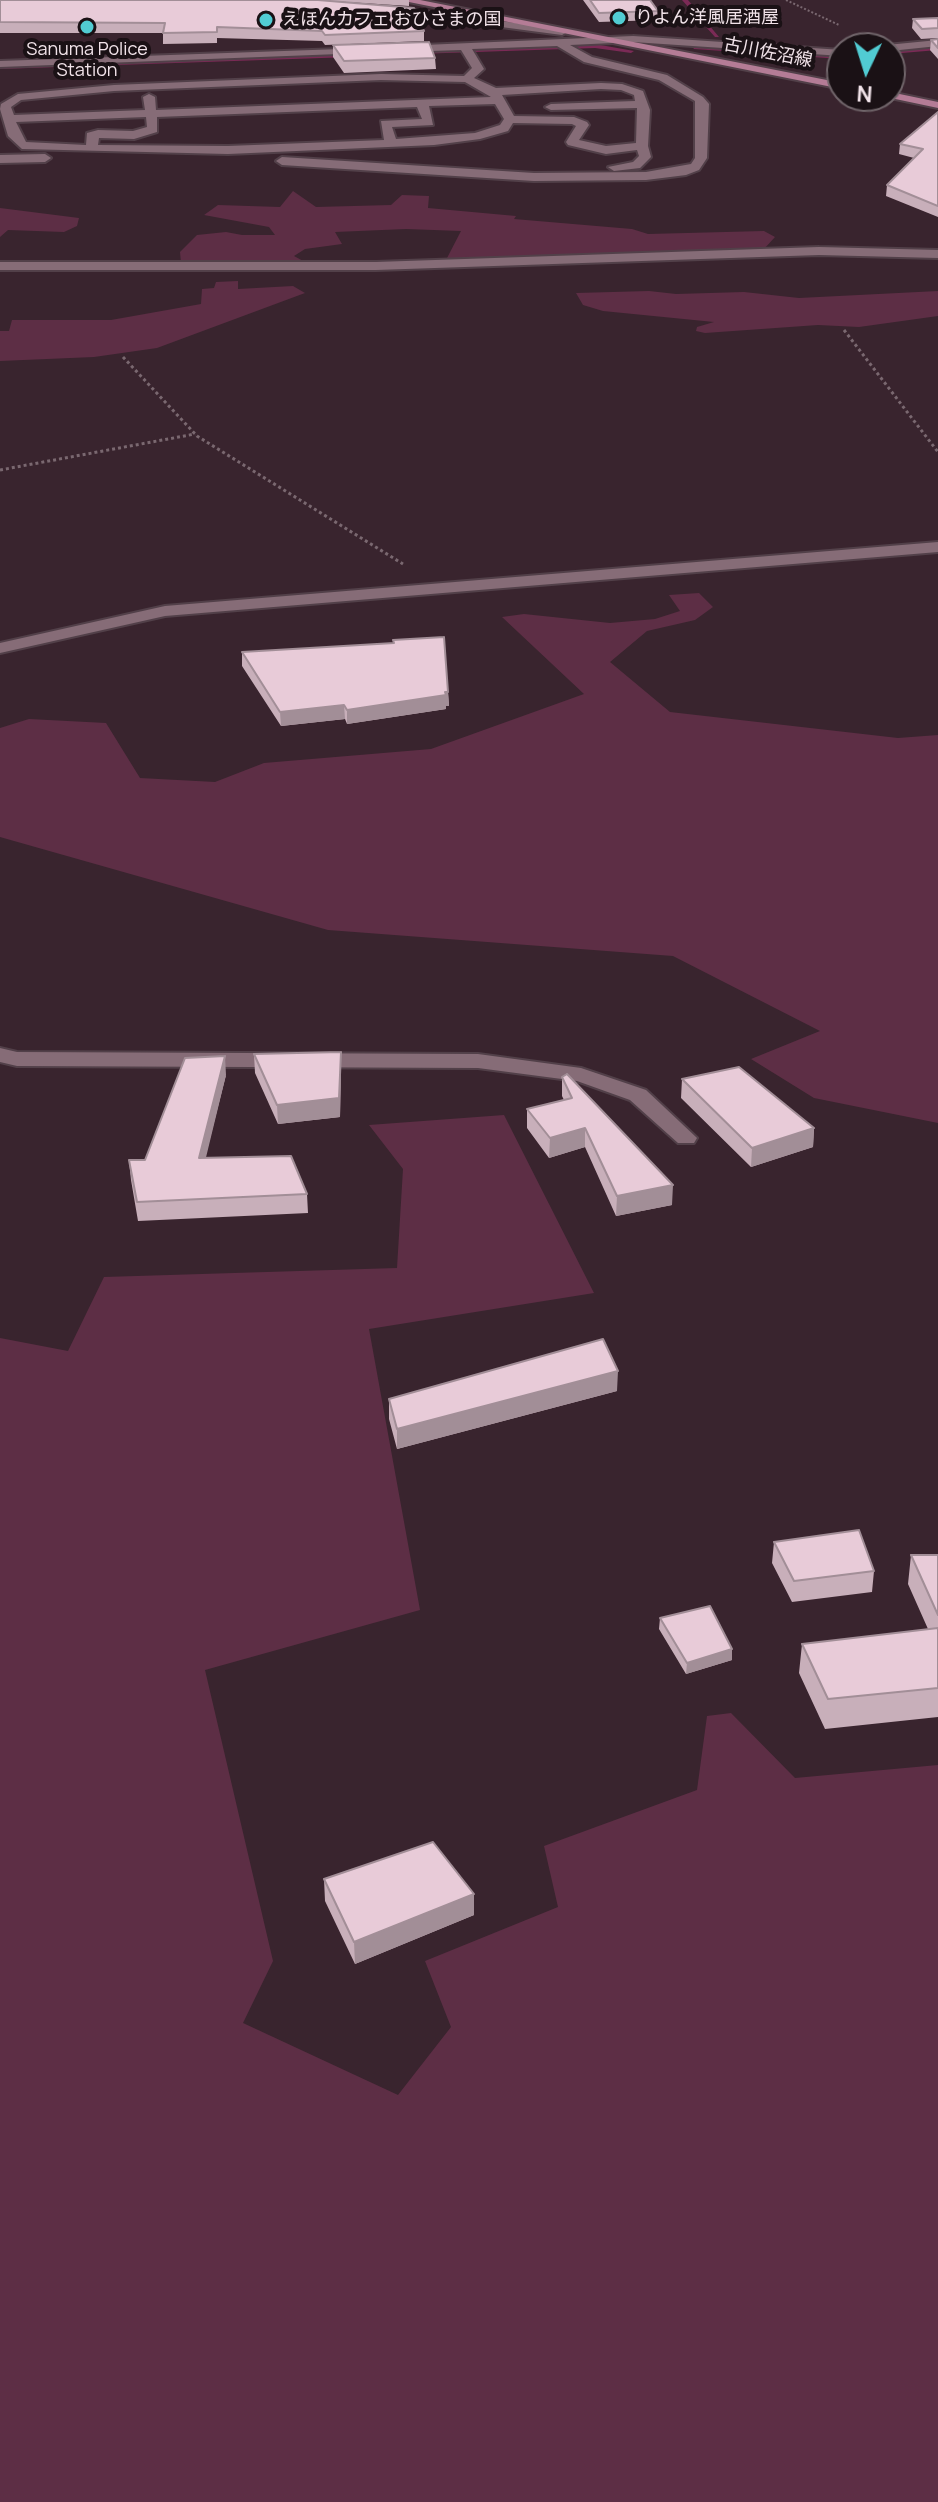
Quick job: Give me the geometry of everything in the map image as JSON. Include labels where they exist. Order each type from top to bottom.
[{"type":"main road","name":"古川佐沼線","points":[[404,0],[428,2],[826,83]]},
{"type":"main road","points":[[906,98],[938,105]]},
{"type":"street","points":[[395,10],[428,2]]},
{"type":"street","points":[[366,8],[584,35]]},
{"type":"street","points":[[388,50],[468,50],[660,39],[826,52]]},
{"type":"street","points":[[906,46],[938,43]]},
{"type":"street","points":[[0,159],[194,157],[559,178],[669,174],[695,167],[701,158],[703,104],[699,99],[663,77],[588,60],[564,46]]},
{"type":"street","points":[[0,64],[372,50]]},
{"type":"street","points":[[467,79],[478,69],[468,50]]},
{"type":"street","points":[[346,78],[364,93],[428,89],[444,102]]},
{"type":"street","points":[[502,105],[622,87],[639,93],[645,157],[636,165],[610,167],[526,166],[228,150],[66,149],[22,145],[14,136],[5,106],[18,97],[148,86],[346,78],[467,79],[502,105],[583,125],[572,142],[606,150],[642,146]]},
{"type":"street","points":[[288,80],[311,120]]},
{"type":"street","points":[[189,84],[193,111]]},
{"type":"street","points":[[93,149],[91,136],[148,133],[153,129],[148,86]]},
{"type":"street","points":[[66,149],[63,132],[68,128],[127,124],[114,88]]},
{"type":"street","points":[[81,90],[83,116]]},
{"type":"street","points":[[391,142],[385,124],[429,122],[421,102]]},
{"type":"street","points":[[228,150],[246,129],[304,107],[421,102],[642,104]]},
{"type":"street","points":[[9,119],[193,111],[246,129],[323,145],[476,136],[504,128],[502,105]]},
{"type":"street","points":[[317,132],[323,145]]},
{"type":"street","points":[[0,266],[376,266],[819,251],[938,254]]},
{"type":"street","points":[[0,648],[165,611],[938,547]]},
{"type":"street","points":[[0,655],[77,629]]},
{"type":"street","points":[[0,1055],[17,1059],[478,1061],[581,1075],[638,1095],[686,1138]]},
{"type":"path","points":[[844,330],[938,452]]},
{"type":"path","points":[[123,357],[195,434],[442,587]]},
{"type":"path","points":[[0,470],[195,434]]},
{"type":"shaded area","points":[[293,191],[316,207],[391,205],[402,195],[429,196],[428,208],[516,216],[514,219],[632,229],[648,234],[764,231],[775,237],[764,249],[446,260],[461,231],[406,229],[335,232],[342,244],[305,249],[294,256],[305,262],[181,263],[180,252],[197,235],[226,232],[275,235],[269,227],[204,215],[218,205],[280,207]]},
{"type":"shaded area","points":[[0,208],[79,218],[77,226],[64,232],[8,230],[0,237]]},
{"type":"shaded area","points":[[238,281],[238,289],[293,286],[305,293],[157,348],[94,357],[0,361],[0,331],[9,331],[12,320],[111,320],[201,304],[202,289],[214,288],[216,282]]},
{"type":"shaded area","points":[[649,291],[676,294],[744,292],[799,298],[938,291],[938,316],[859,327],[818,325],[705,333],[696,331],[697,327],[714,322],[603,311],[583,305],[576,293]]},
{"type":"shaded area","points":[[699,593],[713,607],[695,620],[647,631],[610,662],[670,712],[898,738],[938,735],[938,1123],[814,1098],[751,1059],[820,1031],[673,956],[328,930],[0,837],[0,728],[29,719],[106,723],[140,778],[215,782],[264,763],[431,749],[584,694],[502,617],[524,614],[610,623],[655,619],[680,611],[669,595]]},
{"type":"shaded area","points":[[504,1115],[594,1293],[369,1329],[420,1610],[205,1670],[273,1961],[243,2023],[398,2095],[451,2027],[425,1961],[558,1907],[544,1846],[697,1790],[707,1716],[731,1713],[795,1778],[938,1765],[938,2502],[0,2502],[0,1338],[68,1351],[104,1277],[397,1268],[403,1169],[369,1125]]},
{"type":"building","points":[[0,0],[318,0],[414,8],[424,31],[325,35],[322,31],[217,27],[217,32],[163,33],[165,23],[0,22]]},
{"type":"building","points":[[590,0],[650,0],[658,11],[599,13]]},
{"type":"building","points":[[938,18],[938,28],[922,29],[913,19]]},
{"type":"building","points":[[429,42],[435,58],[344,61],[333,45]]},
{"type":"building","points":[[938,112],[938,206],[887,185],[923,149],[900,144]]},
{"type":"building","points":[[444,637],[446,695],[347,710],[344,705],[280,712],[242,652],[394,643],[393,640]]},
{"type":"building","points":[[341,1052],[339,1098],[277,1105],[254,1054]]},
{"type":"building","points":[[225,1056],[199,1158],[291,1156],[307,1194],[137,1202],[129,1160],[145,1160],[185,1058]]},
{"type":"building","points":[[739,1067],[814,1128],[752,1148],[682,1079]]},
{"type":"building","points":[[567,1074],[673,1185],[617,1196],[585,1128],[550,1138],[527,1109],[572,1098],[562,1077]]},
{"type":"building","points":[[603,1339],[618,1371],[397,1429],[389,1399]]},
{"type":"building","points":[[859,1530],[874,1571],[794,1581],[774,1542]]},
{"type":"building","points":[[911,1555],[938,1555],[938,1615]]},
{"type":"building","points":[[710,1606],[732,1649],[687,1663],[660,1618]]},
{"type":"building","points":[[938,1628],[938,1688],[828,1699],[802,1644]]},
{"type":"building","points":[[433,1842],[474,1894],[354,1942],[324,1879]]},
{"type":"waterway","points":[[685,0],[717,36]]},
{"type":"waterway","points":[[416,52],[595,46],[631,51]]},
{"type":"waterway","points":[[694,47],[826,56]]},
{"type":"waterway","points":[[906,51],[938,48]]},
{"type":"waterway","points":[[0,67],[351,55]]},
{"type":"place","name":"りよん洋風居酒屋","points":[[619,18]]},
{"type":"place","name":"えほんカフェ おひさまの国","points":[[266,20]]},
{"type":"place","name":"Sanuma Police Station","points":[[87,27]]}]
